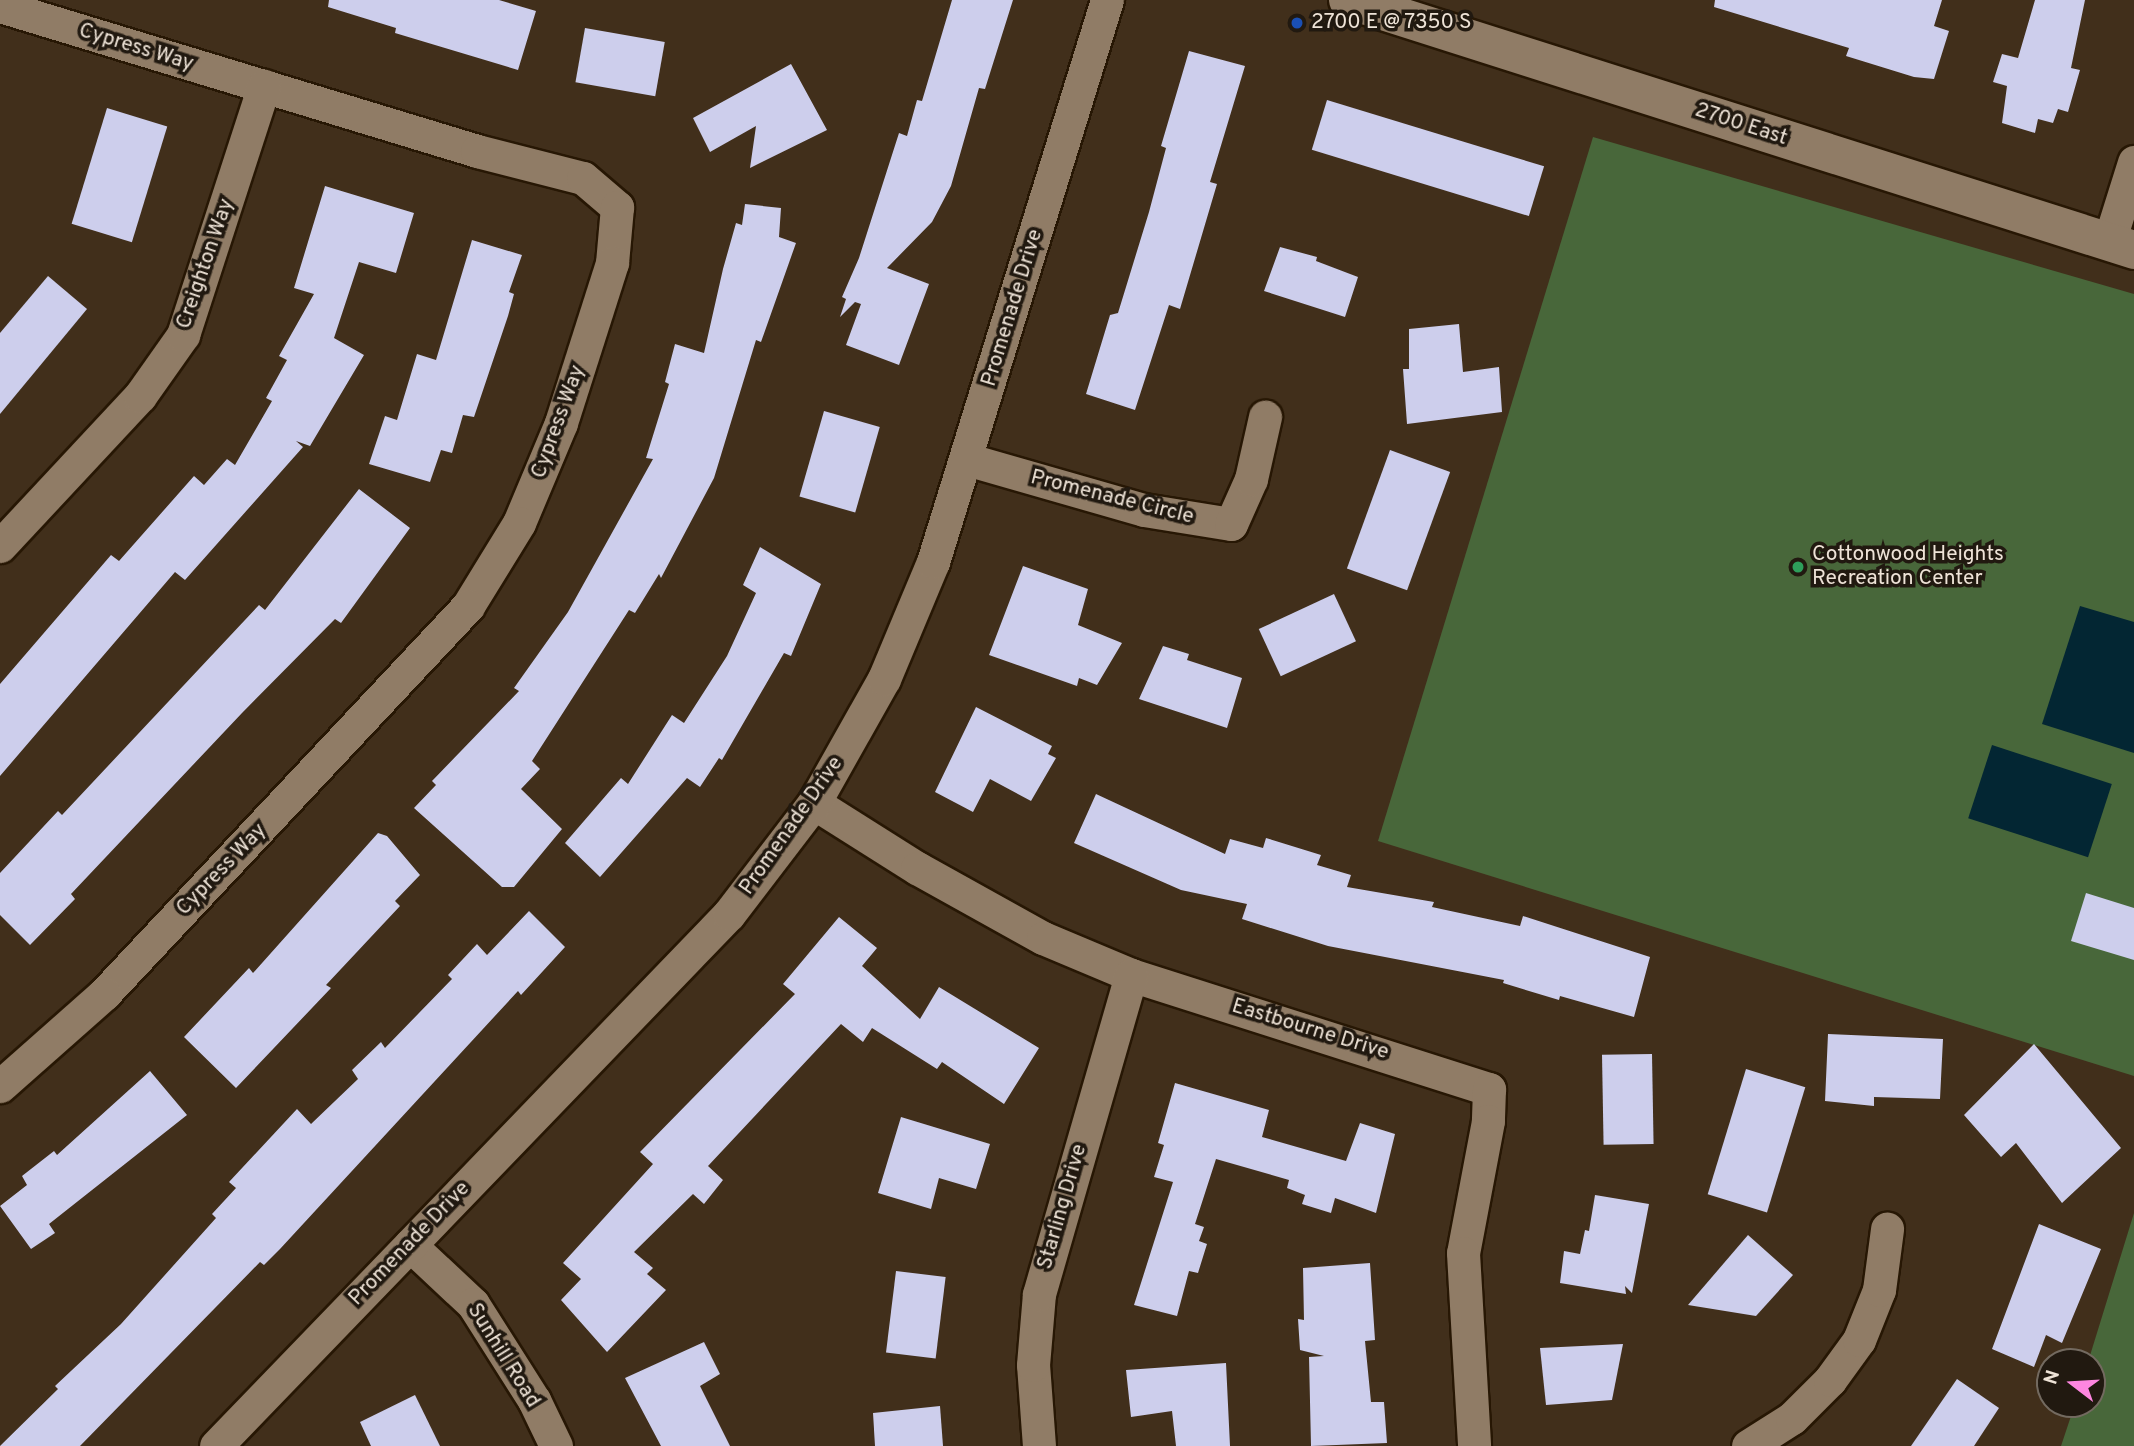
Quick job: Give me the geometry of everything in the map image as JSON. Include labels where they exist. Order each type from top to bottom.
[{"type":"street","name":"Promenade Drive","points":[[216,1446],[729,914],[814,803],[863,721],[911,621],[966,459],[1107,0]]},
{"type":"street","name":"2700 East","points":[[1348,0],[2121,246]]},
{"type":"street","name":"Cypress Way","points":[[0,6],[583,178],[617,207],[612,263],[539,478],[519,523],[468,607],[114,984],[0,1086]]},
{"type":"street","name":"Creighton Way","points":[[0,546],[141,396],[183,335],[264,86]]},
{"type":"street","points":[[2121,246],[2134,162]]},
{"type":"street","name":"Promenade Circle","points":[[966,459],[1144,510],[1231,524],[1251,479],[1265,417]]},
{"type":"street","name":"Eastbourne Drive","points":[[814,803],[1006,919],[1131,975],[1489,1089],[1488,1121],[1463,1253],[1474,1446]]},
{"type":"street","name":"Starling Drive","points":[[1039,1446],[1033,1365],[1040,1294],[1131,975]]},
{"type":"street","points":[[1748,1446],[1792,1418],[1830,1380],[1859,1340],[1879,1290],[1887,1229]]},
{"type":"street","name":"Sunhill Road","points":[[410,1245],[473,1304],[534,1400],[556,1446]]},
{"type":"green space","name":"Cottonwood Heights Recreation Center","points":[[1593,137],[2134,294],[2134,1076],[1378,841]]},
{"type":"green space","points":[[2134,1213],[2134,1446],[2061,1446],[2070,1418],[2106,1418],[2106,1348],[2092,1348]]},
{"type":"water","points":[[2080,606],[2134,622],[2134,753],[2042,724]]},
{"type":"water","points":[[1992,745],[2112,784],[2088,857],[1968,818]]},
{"type":"building","points":[[329,0],[499,0],[536,11],[518,70],[395,33],[396,28],[328,7]]},
{"type":"building","points":[[952,0],[1013,0],[985,89],[979,88],[951,186],[932,222],[887,268],[929,284],[899,365],[846,345],[861,304],[855,302],[840,317],[846,299],[842,297],[859,258],[899,133],[907,136],[917,100],[922,101]]},
{"type":"building","points":[[1715,0],[1942,0],[1934,26],[1949,31],[1934,79],[1914,77],[1846,56],[1849,48],[1714,7]]},
{"type":"building","points":[[2035,0],[2085,0],[2071,68],[2080,70],[2068,112],[2058,109],[2053,123],[2038,119],[2035,133],[2002,123],[2007,86],[1993,82],[2002,54],[2018,58]]},
{"type":"building","points":[[585,28],[665,42],[655,96],[575,82]]},
{"type":"building","points":[[1189,51],[1245,66],[1210,182],[1217,184],[1180,309],[1169,305],[1135,410],[1086,394],[1110,315],[1118,313],[1149,212],[1166,148],[1161,146]]},
{"type":"building","points":[[791,64],[827,130],[750,168],[756,126],[710,152],[693,118]]},
{"type":"building","points":[[1327,100],[1544,166],[1529,216],[1312,150]]},
{"type":"building","points":[[107,108],[167,126],[132,242],[72,224]]},
{"type":"building","points":[[325,186],[414,213],[396,273],[359,262],[334,338],[364,355],[310,446],[296,441],[303,447],[185,580],[175,572],[0,776],[0,684],[111,555],[119,561],[194,476],[204,485],[227,459],[235,465],[272,401],[266,398],[287,360],[279,356],[314,294],[294,288]]},
{"type":"building","points":[[745,204],[781,208],[779,237],[796,243],[761,342],[756,340],[714,478],[661,578],[659,574],[635,613],[629,610],[532,761],[540,769],[521,789],[562,829],[514,887],[502,887],[414,808],[436,785],[432,781],[519,691],[514,688],[568,612],[653,459],[646,458],[669,384],[665,382],[675,344],[704,353],[723,269],[736,223],[742,225]]},
{"type":"building","points":[[472,240],[522,255],[509,292],[514,294],[508,316],[474,417],[463,415],[452,453],[441,450],[430,482],[369,464],[385,416],[397,420],[417,354],[436,360]]},
{"type":"building","points":[[1280,247],[1317,257],[1316,261],[1358,277],[1345,317],[1264,291]]},
{"type":"building","points":[[48,276],[87,309],[0,414],[0,333]]},
{"type":"building","points":[[1459,324],[1463,372],[1499,367],[1502,412],[1407,424],[1403,369],[1409,369],[1409,329]]},
{"type":"building","points":[[824,411],[880,427],[855,513],[799,497]]},
{"type":"building","points":[[1390,450],[1450,472],[1407,590],[1347,568]]},
{"type":"building","points":[[359,489],[410,528],[341,623],[335,619],[242,713],[71,894],[75,899],[30,945],[0,915],[0,873],[58,811],[62,815],[259,605],[265,610]]},
{"type":"building","points":[[760,547],[821,584],[791,656],[784,653],[722,760],[719,758],[700,787],[687,778],[600,877],[565,843],[621,778],[628,784],[672,715],[684,723],[727,656],[756,593],[743,585]]},
{"type":"building","points":[[1023,566],[1088,589],[1078,625],[1122,643],[1097,685],[1079,678],[1077,686],[989,655]]},
{"type":"building","points":[[1334,594],[1356,641],[1281,676],[1259,629]]},
{"type":"building","points":[[1163,646],[1189,654],[1187,660],[1242,678],[1227,728],[1139,699]]},
{"type":"building","points":[[976,707],[1052,746],[1048,754],[1056,758],[1031,801],[990,779],[973,812],[935,792]]},
{"type":"building","points":[[1096,794],[1225,854],[1230,839],[1263,848],[1266,838],[1321,855],[1317,865],[1351,875],[1347,887],[1434,902],[1432,907],[1520,926],[1523,916],[1650,957],[1634,1017],[1560,996],[1559,1000],[1503,983],[1504,980],[1328,946],[1242,919],[1247,904],[1181,890],[1074,843]]},
{"type":"building","points":[[378,833],[387,836],[420,875],[395,901],[400,906],[326,985],[331,988],[236,1088],[184,1037],[249,968],[253,973]]},
{"type":"building","points":[[2086,893],[2134,908],[2134,960],[2071,941]]},
{"type":"building","points":[[529,911],[565,947],[521,995],[518,991],[280,1249],[264,1265],[260,1262],[80,1446],[0,1446],[58,1389],[55,1386],[121,1324],[216,1218],[212,1214],[236,1188],[229,1182],[297,1109],[311,1124],[358,1079],[352,1070],[381,1042],[385,1048],[452,979],[448,975],[477,944],[487,955]]},
{"type":"building","points":[[839,917],[877,948],[862,966],[920,1019],[939,987],[1039,1048],[1004,1104],[942,1062],[937,1069],[872,1028],[863,1042],[841,1024],[708,1166],[723,1180],[704,1204],[693,1194],[634,1252],[653,1268],[647,1274],[666,1290],[607,1352],[561,1300],[581,1279],[563,1263],[653,1164],[640,1152],[795,994],[783,984]]},
{"type":"building","points":[[1828,1034],[1943,1039],[1940,1099],[1874,1097],[1874,1106],[1825,1101]]},
{"type":"building","points":[[2034,1044],[2121,1148],[2062,1203],[2016,1143],[2001,1157],[1964,1115]]},
{"type":"building","points":[[1652,1054],[1654,1144],[1604,1145],[1602,1055]]},
{"type":"building","points":[[1746,1069],[1805,1087],[1767,1212],[1708,1194]]},
{"type":"building","points":[[150,1071],[187,1115],[49,1224],[55,1233],[31,1249],[0,1206],[27,1185],[22,1176],[54,1151],[57,1155]]},
{"type":"building","points":[[1175,1083],[1269,1110],[1262,1137],[1346,1161],[1360,1123],[1395,1134],[1376,1213],[1335,1198],[1331,1213],[1302,1204],[1305,1195],[1287,1188],[1289,1180],[1216,1159],[1195,1224],[1204,1227],[1199,1241],[1207,1244],[1198,1273],[1189,1271],[1177,1316],[1134,1305],[1173,1182],[1154,1177],[1164,1145],[1158,1143]]},
{"type":"building","points":[[901,1117],[990,1144],[976,1189],[939,1178],[931,1209],[878,1193]]},
{"type":"building","points":[[1595,1195],[1649,1204],[1632,1293],[1625,1286],[1626,1294],[1560,1283],[1564,1251],[1580,1254],[1585,1230],[1589,1231]]},
{"type":"building","points":[[2039,1224],[2101,1249],[2062,1343],[2046,1335],[2041,1348],[2036,1348],[2034,1367],[1992,1349]]},
{"type":"building","points":[[1748,1235],[1793,1275],[1756,1316],[1688,1305]]},
{"type":"building","points":[[1370,1263],[1375,1340],[1365,1341],[1371,1402],[1384,1402],[1387,1443],[1311,1446],[1309,1357],[1324,1356],[1300,1350],[1298,1319],[1304,1320],[1303,1268]]},
{"type":"building","points":[[896,1271],[946,1277],[936,1358],[886,1352]]},
{"type":"building","points":[[704,1342],[720,1374],[700,1386],[730,1446],[661,1446],[625,1378]]},
{"type":"building","points":[[1623,1344],[1612,1400],[1546,1405],[1540,1348]]},
{"type":"building","points":[[1226,1363],[1230,1446],[1176,1446],[1172,1411],[1131,1417],[1126,1370]]},
{"type":"building","points":[[1957,1379],[1999,1408],[1974,1446],[1911,1446]]},
{"type":"building","points":[[415,1395],[440,1446],[371,1446],[360,1422]]},
{"type":"building","points":[[940,1406],[943,1446],[875,1446],[873,1413]]},
{"type":"place","name":"2700 E @ 7350 S","points":[[1297,23]]},
{"type":"place","name":"Cottonwood Heights Recreation Center","points":[[1798,567]]}]
